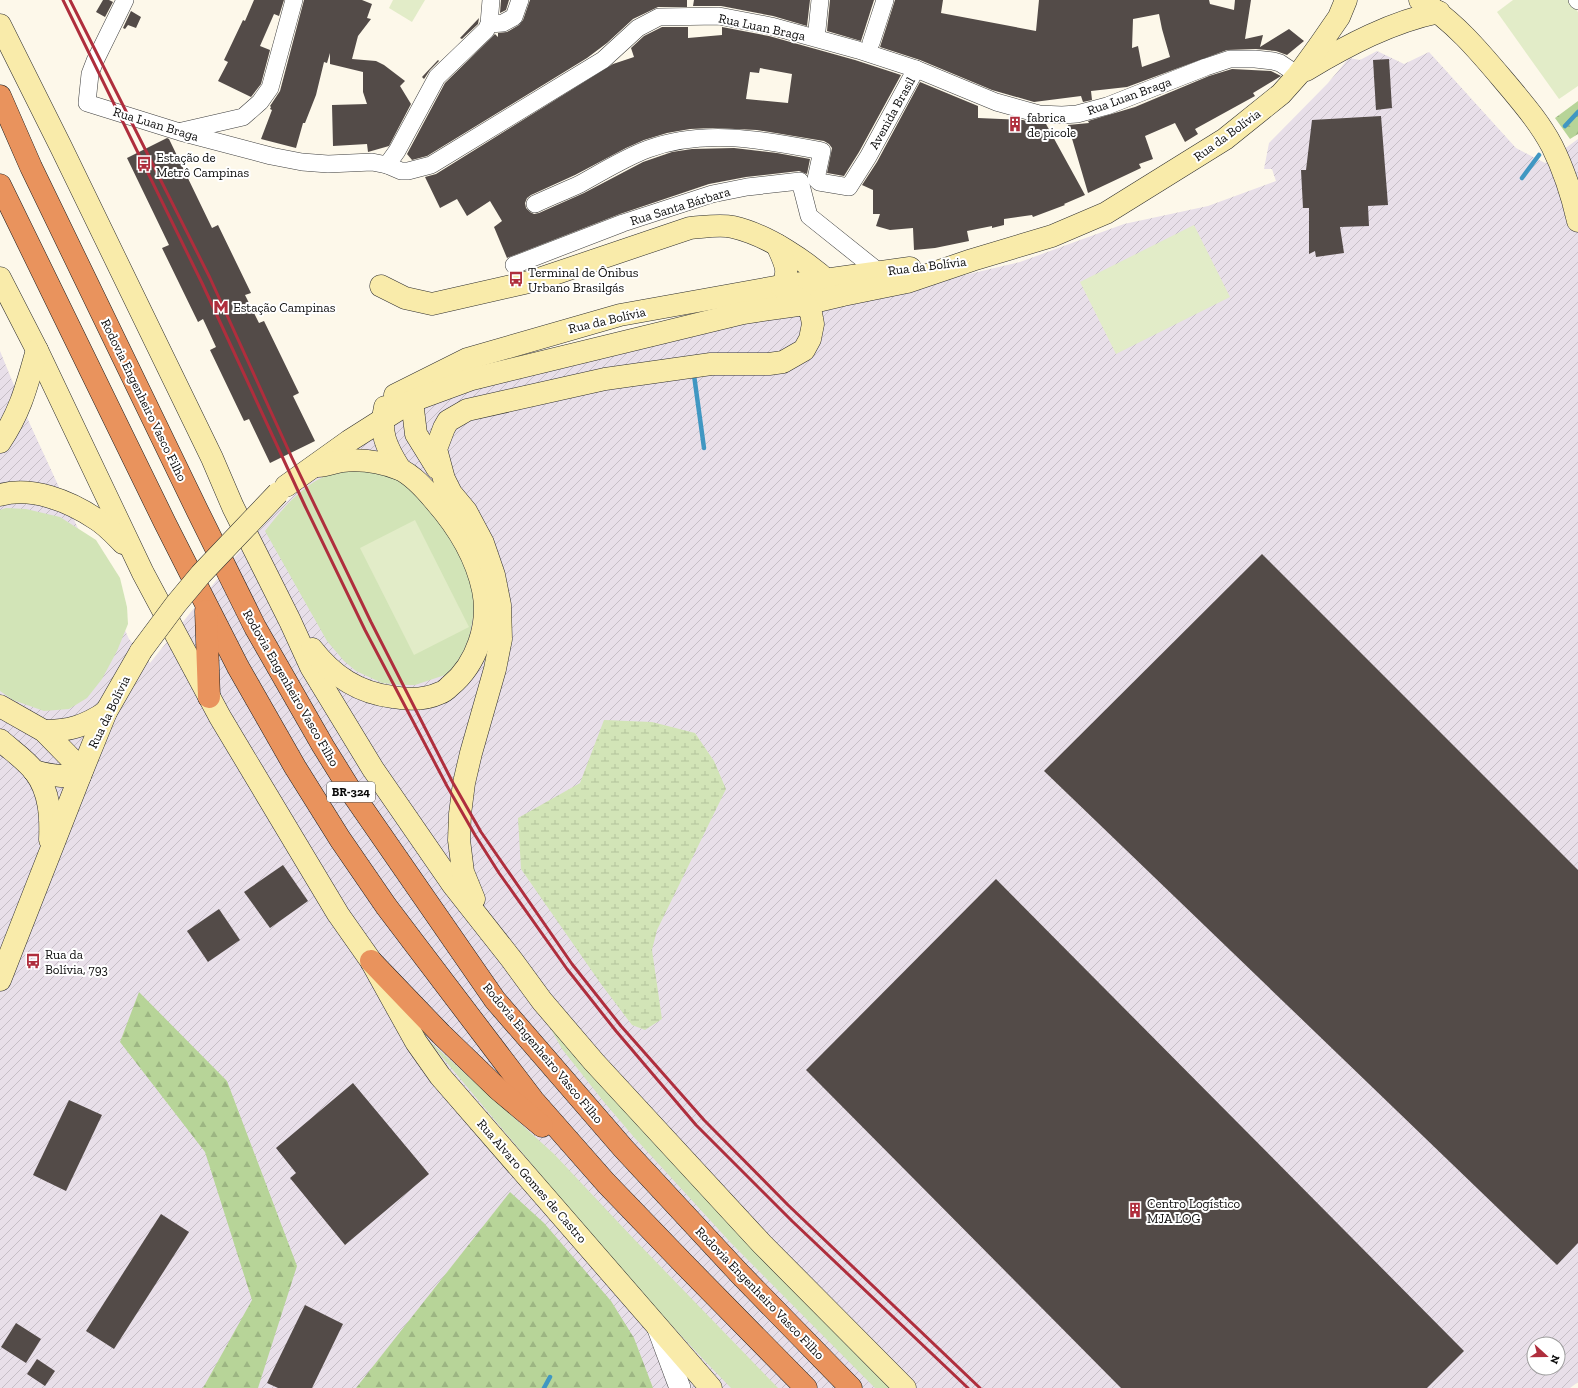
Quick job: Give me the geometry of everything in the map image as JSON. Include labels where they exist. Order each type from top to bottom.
[{"type":"highway","name":"Rodovia Engenheiro Vasco Filho","points":[[0,96],[35,174],[255,627],[323,746],[354,796],[495,1000],[623,1148],[739,1273],[851,1388]]},
{"type":"highway","name":"BR-324","points":[[0,186],[238,667],[295,767],[340,839],[386,906],[533,1100],[606,1183],[806,1388]]},
{"type":"highway","points":[[206,604],[209,697]]},
{"type":"highway","points":[[371,961],[441,1034],[499,1090],[606,1183]]},
{"type":"main road","name":"Rua da Bolívia","points":[[282,489],[349,441],[385,409],[412,402],[472,379],[743,313],[805,304],[907,282],[972,260],[1052,236],[1106,213],[1224,139],[1262,110],[1298,75],[1339,17],[1346,0]]},
{"type":"main road","points":[[1420,0],[1436,6],[1485,57],[1547,137],[1566,179],[1578,221]]},
{"type":"main road","name":"Rua da Bolívia","points":[[1298,75],[1363,38],[1392,25],[1423,15],[1436,6]]},
{"type":"main road","points":[[0,25],[61,146],[311,667],[373,769],[453,885],[542,1001],[583,1050],[762,1244],[905,1388]]},
{"type":"main road","points":[[381,286],[405,298],[432,304],[533,281],[690,228],[732,226],[777,245],[802,260],[843,295]]},
{"type":"main road","points":[[444,479],[436,449],[448,421],[467,410],[605,379],[711,364],[769,364],[783,362],[804,350],[810,339],[813,324],[811,313],[805,304],[781,286],[787,275],[786,267],[777,245]]},
{"type":"main road","name":"Rua da Bolívia","points":[[1,977],[106,712],[141,651],[176,604],[201,574],[282,489],[317,447],[341,428],[385,409],[467,359],[546,335],[620,315],[781,286],[972,260]]},
{"type":"main road","points":[[0,278],[37,350],[132,551],[209,697],[338,914],[371,961]]},
{"type":"main road","points":[[4,433],[28,386],[37,350]]},
{"type":"main road","points":[[412,402],[416,434],[451,493],[466,511],[483,543],[494,575],[500,605],[501,639],[495,668],[466,776],[460,814],[459,840],[463,872],[473,897],[512,960]]},
{"type":"main road","points":[[290,621],[320,659],[334,673],[350,684],[386,696],[406,699],[426,698],[442,693],[458,680],[473,659],[485,618],[483,591],[476,569],[463,538],[444,511],[420,484],[400,469],[391,455],[384,439],[385,409]]},
{"type":"main road","points":[[313,467],[341,461],[358,461],[376,463],[400,469]]},
{"type":"main road","points":[[0,495],[21,493],[43,495],[66,502],[97,519],[132,551]]},
{"type":"main road","points":[[0,706],[44,731],[81,773],[63,777],[46,775],[34,771]]},
{"type":"main road","points":[[44,731],[61,731],[80,727],[106,712]]},
{"type":"main road","points":[[0,740],[34,771],[44,787],[48,801],[50,819],[50,840],[45,865]]},
{"type":"main road","name":"Rua Alvaro Gomes de Castro","points":[[371,961],[416,1042],[440,1076],[592,1250],[658,1329],[711,1388]]},
{"type":"street","name":"Rua Luan Braga","points":[[125,0],[94,61],[90,74],[87,103],[180,132],[271,156],[302,162],[328,164],[372,162],[408,171],[431,165],[603,60],[638,28],[659,17],[719,16],[771,26],[858,50],[916,69],[1008,106],[1039,114],[1077,114],[1107,106],[1230,59],[1255,59],[1280,63],[1298,75]]},
{"type":"street","points":[[180,132],[243,118],[260,102],[270,88],[294,0]]},
{"type":"street","points":[[387,165],[397,151],[437,77],[486,30],[489,24],[491,0]]},
{"type":"street","points":[[489,24],[503,23],[514,17],[520,0]]},
{"type":"street","points":[[817,30],[820,0]]},
{"type":"street","points":[[871,43],[885,0]]},
{"type":"street","name":"Avenida Brasil","points":[[535,204],[579,184],[648,149],[672,142],[713,136],[787,144],[822,151],[816,179],[819,182],[849,188],[868,157],[916,69]]},
{"type":"street","name":"Rua Santa Bárbara","points":[[514,265],[623,223],[712,194],[747,187],[800,181],[809,216],[879,272]]},
{"type":"street","points":[[658,1329],[680,1388]]},
{"type":"shaded area","points":[[1377,51],[1404,64],[1429,52],[1516,148],[1545,163],[1578,139],[1578,1382],[1570,1388],[0,1388],[0,351],[29,422],[129,639],[150,663],[235,557],[274,514],[310,479],[459,384],[575,343],[695,316],[888,293],[1020,262],[1124,224],[1208,206],[1276,181],[1272,169],[1264,169],[1269,143],[1328,83],[1349,58],[1360,60]]},
{"type":"green space","points":[[393,0],[425,0],[412,22],[389,8]]},
{"type":"green space","points":[[1513,0],[1569,0],[1578,12],[1578,86],[1559,99],[1497,12]]},
{"type":"green space","points":[[1578,101],[1578,134],[1570,139],[1555,118]]},
{"type":"green space","points":[[1194,225],[1230,297],[1116,354],[1080,282]]},
{"type":"green space","points":[[352,466],[399,476],[438,518],[470,577],[475,608],[469,638],[455,665],[445,675],[415,685],[400,685],[382,683],[356,671],[344,661],[327,641],[265,531],[284,508],[302,490],[324,476]]},
{"type":"green space","points":[[6,508],[26,509],[60,517],[96,540],[120,578],[127,607],[128,624],[117,651],[102,679],[87,698],[69,709],[44,711],[13,700],[0,691],[0,510]]},
{"type":"green space","points":[[415,520],[469,627],[414,655],[360,548]]},
{"type":"green space","points":[[604,720],[652,722],[695,733],[714,761],[726,789],[657,930],[652,950],[662,1019],[645,1030],[632,1025],[601,984],[521,869],[518,818],[580,783]]},
{"type":"green space","points":[[139,992],[227,1081],[297,1266],[258,1388],[203,1388],[252,1300],[205,1152],[120,1042]]},
{"type":"green space","points":[[546,1020],[892,1388],[875,1388],[731,1243],[633,1136],[604,1102],[562,1049]]},
{"type":"green space","points":[[426,1038],[554,1154],[778,1388],[731,1388],[613,1260]]},
{"type":"green space","points":[[510,1192],[544,1223],[611,1301],[634,1338],[653,1388],[356,1388]]},
{"type":"building","points":[[103,0],[113,2],[105,17],[96,12]]},
{"type":"building","points":[[254,0],[284,0],[279,16],[274,14],[260,46],[270,50],[261,84],[251,97],[218,81],[228,62],[224,60],[243,20],[245,21]]},
{"type":"building","points":[[304,0],[362,0],[372,4],[367,18],[371,19],[358,36],[352,59],[376,61],[384,65],[405,81],[400,86],[411,104],[389,146],[368,152],[367,144],[333,146],[332,105],[367,104],[363,92],[363,72],[330,64],[330,53],[327,63],[324,62],[316,95],[305,123],[303,123],[296,148],[261,139],[272,110],[270,109],[270,106],[280,91]]},
{"type":"building","points":[[501,0],[509,0],[506,10],[500,13]]},
{"type":"building","points":[[530,0],[687,0],[687,7],[658,7],[633,19],[607,43],[587,58],[427,156],[412,160],[407,154],[445,83],[495,34],[498,37],[498,33],[507,32],[519,25],[523,20]]},
{"type":"building","points":[[694,0],[810,0],[807,26],[773,16],[721,6],[693,6]]},
{"type":"building","points":[[830,0],[874,0],[861,41],[827,31]]},
{"type":"building","points":[[895,0],[943,0],[941,13],[1036,31],[1039,0],[1209,0],[1210,4],[1234,10],[1235,0],[1251,0],[1245,39],[1263,35],[1260,47],[1289,29],[1304,41],[1287,55],[1276,51],[1256,49],[1227,50],[1127,87],[1091,91],[1092,100],[1083,102],[1081,96],[1034,102],[992,90],[920,60],[880,47]],"holes":[[[1159,14],[1170,57],[1142,67],[1138,46],[1132,48],[1133,19]]]},
{"type":"building","points":[[131,11],[141,17],[136,28],[128,25],[125,29],[123,28]]},
{"type":"building","points":[[479,18],[478,24],[462,39],[460,38]]},
{"type":"building","points":[[662,27],[688,27],[688,38],[722,35],[722,27],[769,36],[855,60],[901,75],[859,152],[844,176],[827,173],[832,148],[824,141],[757,130],[713,128],[690,129],[667,133],[644,140],[626,148],[575,175],[531,195],[527,198],[525,203],[526,208],[534,214],[539,213],[584,193],[643,162],[672,152],[692,149],[734,148],[777,153],[810,159],[807,174],[799,171],[746,177],[709,184],[620,214],[507,258],[494,227],[502,221],[490,201],[467,216],[457,199],[440,208],[425,177],[436,174],[613,64],[634,57],[631,48],[644,36]],"holes":[[[760,68],[792,74],[788,103],[746,99],[750,72],[759,73]]]},
{"type":"building","points":[[1389,59],[1392,108],[1376,110],[1373,60]]},
{"type":"building","points":[[438,60],[439,61],[424,79],[422,77]]},
{"type":"building","points":[[1232,69],[1271,71],[1281,76],[1253,93],[1255,96],[1195,129],[1198,134],[1185,142],[1175,123],[1145,136],[1153,159],[1139,164],[1141,168],[1088,193],[1068,125],[1089,123],[1088,121],[1135,107],[1209,76]]},
{"type":"building","points":[[920,82],[978,106],[978,118],[1023,120],[1036,124],[1046,124],[1085,195],[1064,204],[1065,205],[1033,217],[1032,215],[1004,219],[1004,225],[967,231],[969,241],[935,248],[914,250],[913,228],[890,230],[876,226],[880,214],[873,214],[873,190],[862,185],[877,162]]},
{"type":"building","points":[[1381,116],[1388,205],[1368,206],[1369,226],[1340,227],[1344,253],[1316,257],[1315,251],[1309,254],[1309,208],[1303,208],[1301,170],[1306,170],[1312,120]]},
{"type":"building","name":"Estação Campinas","points":[[167,138],[169,139],[212,228],[218,225],[251,293],[245,295],[259,323],[264,321],[299,393],[293,396],[315,441],[270,463],[249,419],[244,421],[210,350],[216,347],[203,319],[198,322],[162,248],[169,245],[127,158]]},
{"type":"building","points":[[1262,554],[1578,870],[1578,1243],[1557,1265],[1044,771]]},
{"type":"building","points":[[283,865],[308,901],[270,928],[244,892]]},
{"type":"building","name":"Centro Logístico MJA LOG","points":[[996,879],[1464,1351],[1427,1388],[1121,1388],[806,1070]]},
{"type":"building","points":[[219,909],[240,940],[208,962],[187,931]]},
{"type":"building","points":[[353,1083],[429,1174],[345,1245],[290,1178],[296,1173],[276,1148]]},
{"type":"building","points":[[69,1100],[102,1115],[66,1191],[33,1175]]},
{"type":"building","points":[[161,1214],[189,1232],[114,1349],[86,1331]]},
{"type":"building","points":[[305,1305],[343,1324],[312,1388],[278,1388],[267,1383]]},
{"type":"building","points":[[16,1323],[41,1339],[26,1363],[1,1347]]},
{"type":"building","points":[[37,1359],[55,1371],[45,1386],[27,1374]]},
{"type":"waterway","points":[[1565,126],[1578,112]]},
{"type":"waterway","points":[[1522,178],[1539,155]]},
{"type":"waterway","points":[[694,375],[704,448]]},
{"type":"waterway","points":[[544,1388],[550,1377]]},
{"type":"railway","points":[[63,0],[202,283],[305,506],[365,630],[447,786],[499,873],[567,969],[616,1031],[696,1125],[792,1221],[968,1388]]},
{"type":"railway","points":[[70,0],[210,278],[292,458],[371,622],[453,783],[481,832],[572,964],[621,1026],[704,1120],[788,1205],[980,1388]]},
{"type":"place","name":"fabrica de picole","points":[[1015,124]]},
{"type":"place","name":"Estação de Metrô Campinas","points":[[144,164]]},
{"type":"place","name":"Terminal de Ônibus Urbano Brasilgás","points":[[516,279]]},
{"type":"place","name":"Estação Campinas","points":[[221,307]]},
{"type":"place","name":"Rua da Bolívia, 793","points":[[33,961]]},
{"type":"place","name":"Centro Logístico MJA LOG","points":[[1135,1210]]}]
